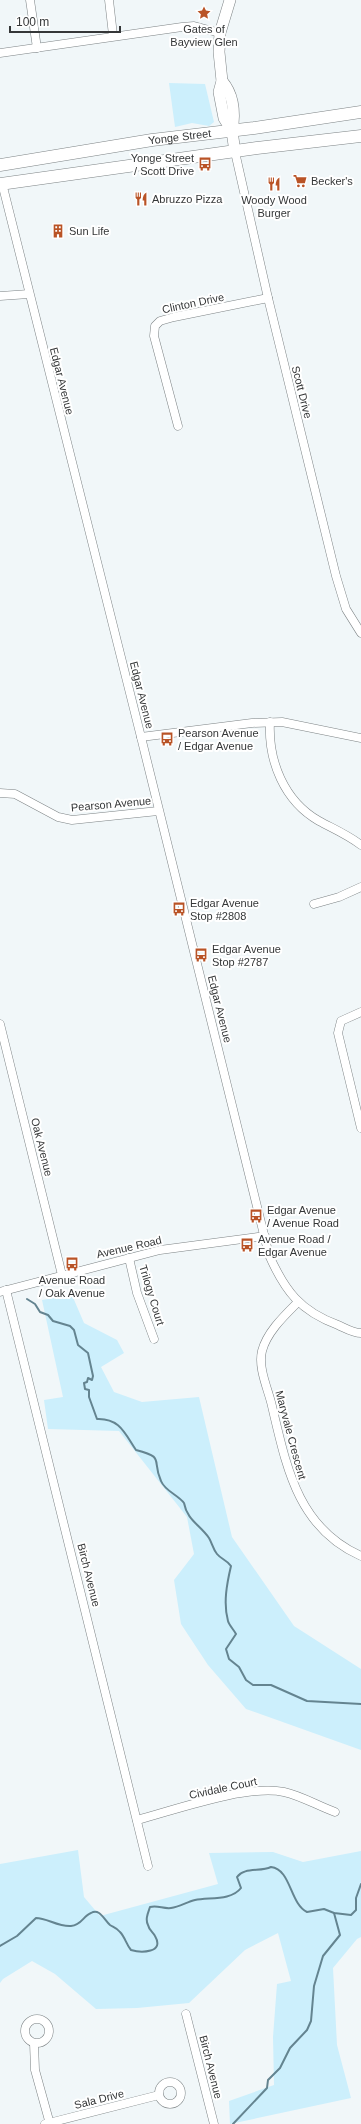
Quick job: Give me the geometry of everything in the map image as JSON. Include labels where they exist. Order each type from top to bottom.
[{"type":"main road","name":"Yonge Street","points":[[0,165],[152,140],[232,131],[361,112]]},
{"type":"main road","name":"Yonge Street","points":[[1,183],[361,136]]},
{"type":"street","points":[[30,0],[37,48]]},
{"type":"street","points":[[109,0],[113,35]]},
{"type":"street","points":[[230,0],[220,33],[219,52],[222,81],[229,89],[235,116],[232,131],[235,152]]},
{"type":"street","points":[[0,53],[113,35],[194,26],[220,33]]},
{"type":"street","name":"Scott Drive","points":[[235,152],[268,298],[336,576],[346,609],[361,633]]},
{"type":"street","name":"Edgar Avenue","points":[[1,183],[141,737],[158,811],[265,1236],[268,1255],[277,1274],[298,1302],[325,1320],[361,1333]]},
{"type":"street","points":[[0,296],[29,294]]},
{"type":"street","name":"Clinton Drive","points":[[178,426],[154,336],[155,326],[160,321],[174,317],[268,298]]},
{"type":"street","points":[[141,737],[270,722],[282,722],[361,738]]},
{"type":"street","points":[[270,722],[276,768],[288,793],[307,812],[361,845]]},
{"type":"street","name":"Pearson Avenue","points":[[0,793],[15,794],[58,817],[72,820],[158,811]]},
{"type":"street","points":[[314,904],[339,897],[361,888]]},
{"type":"street","points":[[361,1012],[341,1021],[338,1033],[361,1128]]},
{"type":"street","name":"Oak Avenue","points":[[0,1024],[62,1275]]},
{"type":"street","name":"Avenue Road","points":[[3,1291],[160,1250],[265,1236]]},
{"type":"street","name":"Trilogy Court","points":[[129,1258],[137,1293],[154,1339]]},
{"type":"street","name":"Birch Avenue","points":[[3,1291],[148,1866]]},
{"type":"street","name":"Maryvale Crescent","points":[[298,1302],[270,1334],[262,1352],[262,1366],[290,1477],[303,1506],[334,1541],[361,1556]]},
{"type":"street","name":"Cividale Court","points":[[137,1820],[223,1797],[259,1790],[283,1792],[335,1812]]},
{"type":"street","name":"Birch Avenue","points":[[186,2014],[214,2124]]},
{"type":"street","points":[[34,2043],[35,2070],[48,2124]]},
{"type":"street","name":"Sala Drive","points":[[48,2124],[158,2095]]},
{"type":"shaded area","points":[[169,83],[205,84],[214,122],[209,126],[192,123],[175,127]]},
{"type":"shaded area","points":[[72,1295],[84,1323],[117,1340],[124,1353],[101,1367],[114,1392],[142,1402],[199,1397],[232,1537],[294,1626],[361,1669],[361,1750],[246,1709],[208,1665],[181,1624],[174,1580],[194,1554],[187,1517],[119,1431],[48,1429],[44,1400],[63,1397],[42,1300]]},
{"type":"shaded area","points":[[78,1850],[84,1897],[100,1916],[218,1884],[209,1853],[273,1852],[303,1862],[361,1851],[361,1937],[357,1939],[333,1968],[337,2045],[351,2098],[230,2124],[229,2101],[274,2085],[273,2037],[277,1984],[291,1981],[278,1933],[245,1950],[189,2003],[137,2008],[96,2009],[55,1974],[32,1961],[3,1979],[0,1983],[0,1864]]},
{"type":"waterway","points":[[27,1299],[35,1304],[40,1312],[48,1315],[53,1321],[70,1326],[74,1330],[78,1345],[88,1353],[93,1376],[92,1380],[88,1378],[87,1382],[84,1383],[85,1389],[89,1390],[89,1397],[97,1419],[105,1419],[117,1424],[136,1450],[151,1455],[156,1460],[158,1474],[163,1484],[184,1503],[188,1514],[209,1538],[214,1550],[231,1566],[227,1586],[226,1607],[229,1623],[236,1634],[226,1649],[229,1659],[239,1667],[246,1680],[253,1685],[271,1685],[307,1701],[361,1704]]},
{"type":"waterway","points":[[0,1946],[17,1936],[36,1918],[71,1926],[78,1924],[88,1914],[97,1912],[102,1915],[110,1925],[119,1931],[131,1950],[146,1951],[154,1949],[157,1946],[157,1942],[147,1923],[147,1916],[150,1907],[156,1906],[171,1908],[195,1900],[226,1897],[232,1895],[241,1888],[237,1877],[240,1874],[271,1867],[278,1869],[283,1874],[297,1902],[301,1908],[307,1912],[324,1909],[334,1913],[351,1915],[356,1910],[356,1898],[361,1884]]},
{"type":"waterway","points":[[233,2124],[267,2088],[268,2080],[280,2068],[290,2048],[307,2030],[311,2021],[314,1986],[323,1956],[340,1935],[334,1913]]},
{"type":"place","name":"Gates of Bayview Glen","points":[[204,13]]},
{"type":"place","name":"Yonge Street / Scott Drive","points":[[205,164]]},
{"type":"place","name":"Becker's","points":[[300,181]]},
{"type":"place","name":"Woody Wood Burger","points":[[274,184]]},
{"type":"place","name":"Abruzzo Pizza","points":[[141,199]]},
{"type":"place","name":"Sun Life","points":[[58,231]]},
{"type":"place","name":"Pearson Avenue / Edgar Avenue","points":[[167,739]]},
{"type":"place","name":"Edgar Avenue Stop #2808","points":[[179,909]]},
{"type":"place","name":"Edgar Avenue Stop #2787","points":[[201,955]]},
{"type":"place","name":"Edgar Avenue / Avenue Road","points":[[256,1216]]},
{"type":"place","name":"Avenue Road / Edgar Avenue","points":[[247,1245]]},
{"type":"place","name":"Avenue Road / Oak Avenue","points":[[72,1264]]}]
